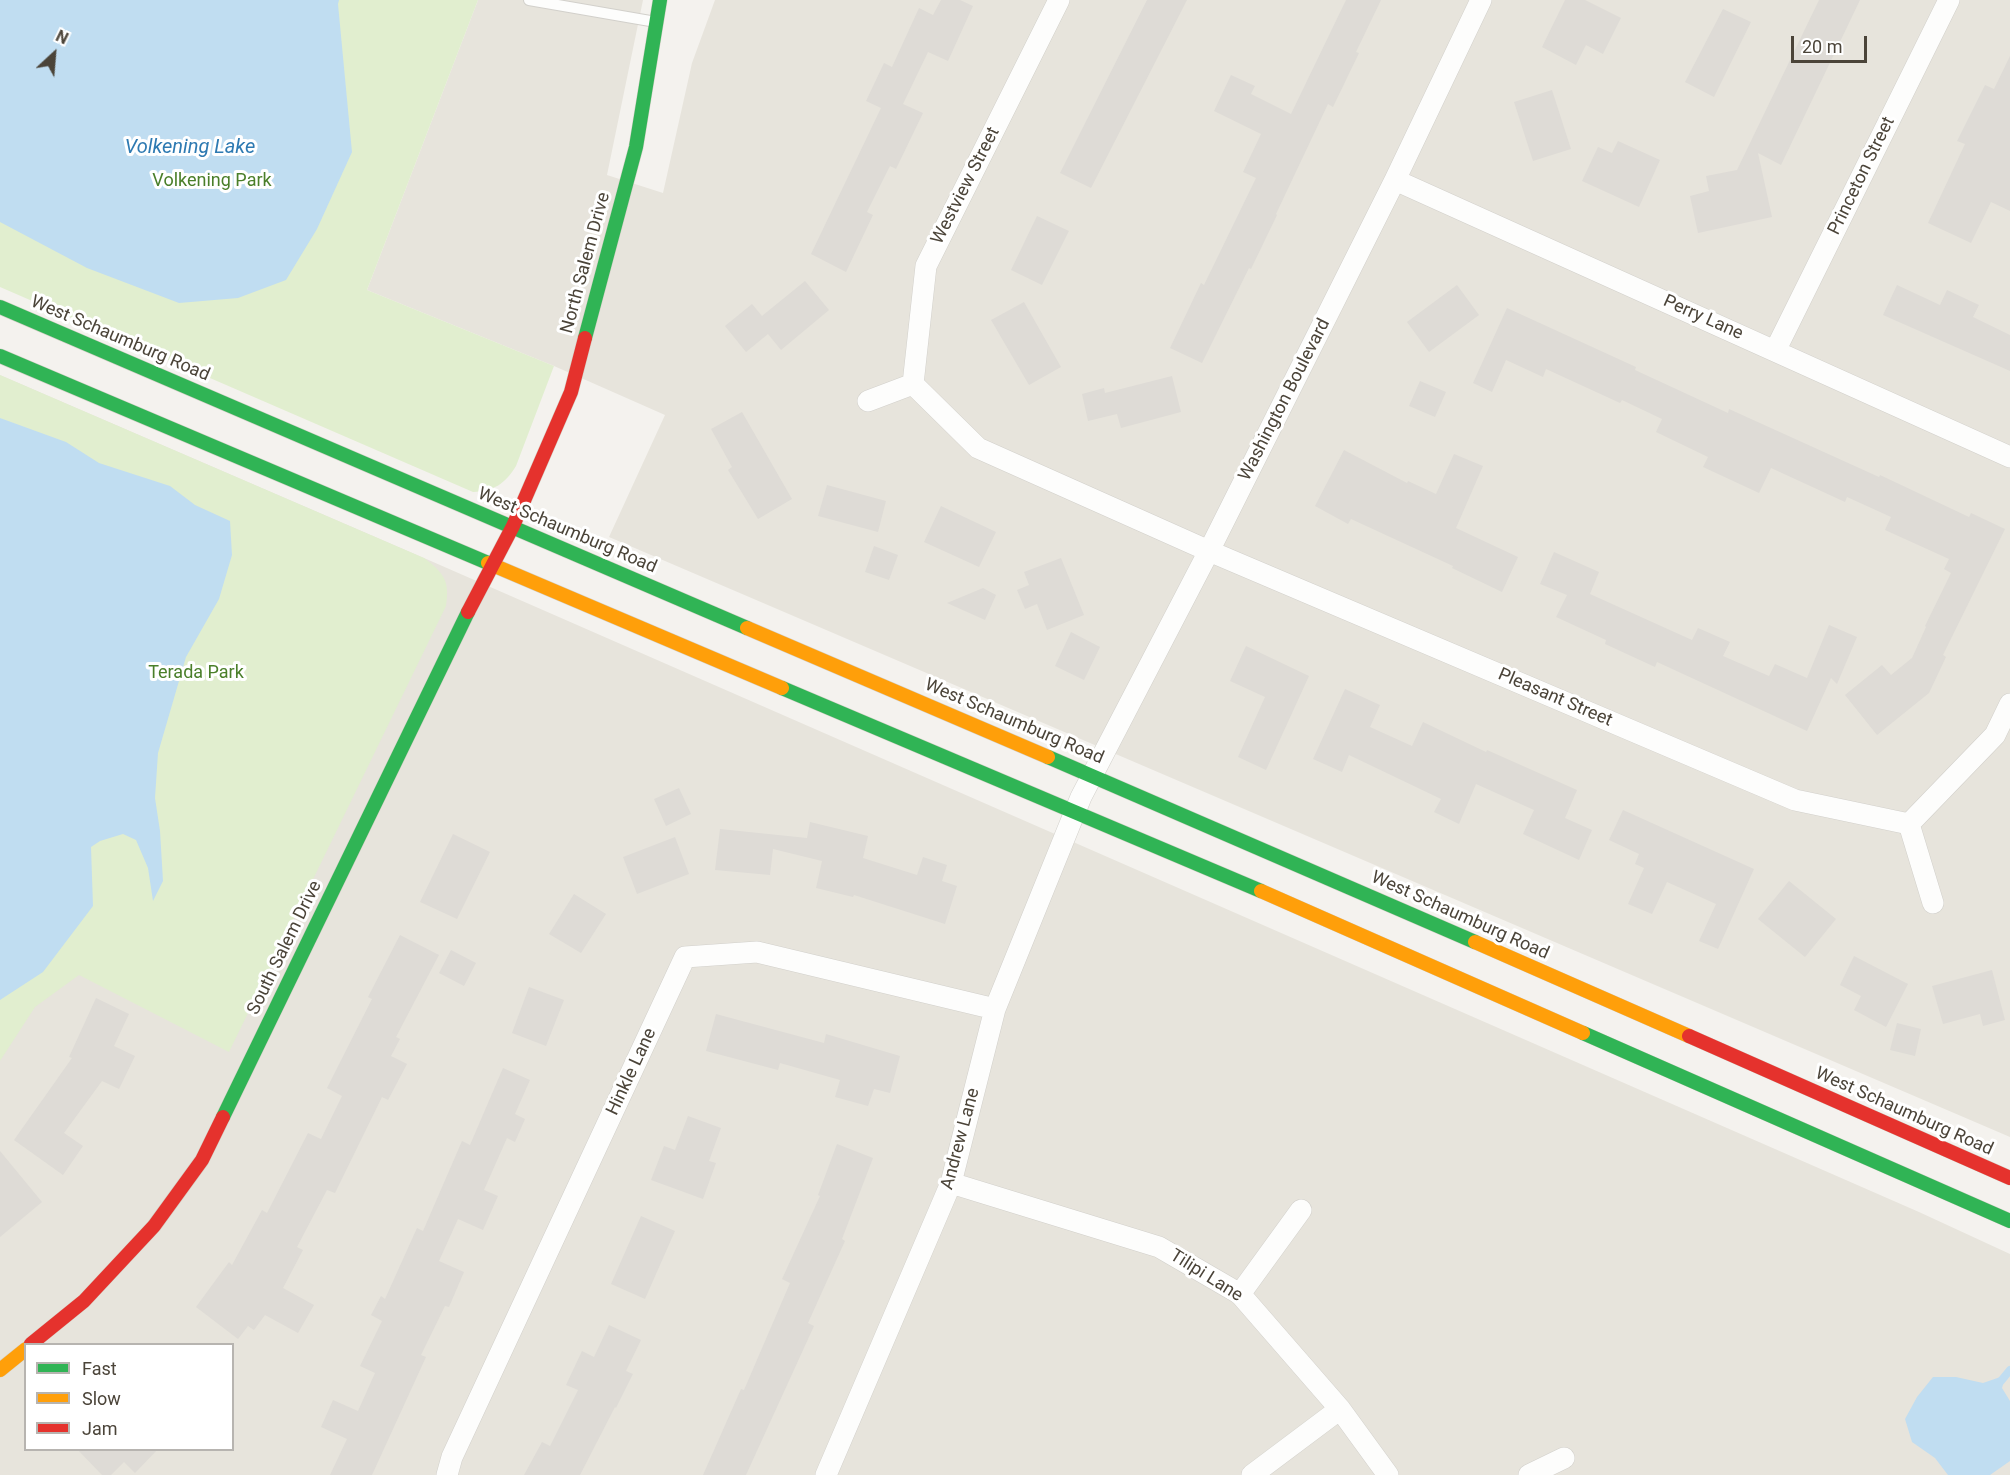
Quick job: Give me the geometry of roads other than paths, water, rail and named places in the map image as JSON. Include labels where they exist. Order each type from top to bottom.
[{"type":"main road","name":"North Salem Drive","points":[[513,526],[571,392],[636,147],[660,0]]},
{"type":"main road","name":"West Schaumburg Road","points":[[0,307],[1304,867],[2010,1178]]},
{"type":"main road","points":[[0,356],[491,566],[1078,804],[1286,902],[2010,1221]]},
{"type":"main road","name":"South Salem Drive","points":[[32,1343],[84,1301],[154,1226],[202,1160],[491,566],[513,526]]},
{"type":"main road","points":[[0,1370],[24,1351]]},
{"type":"street","name":"Westview Street","points":[[913,384],[926,266],[1059,0]]},
{"type":"street","name":"Washington Boulevard","points":[[1078,804],[1209,551],[1395,180],[1481,0]]},
{"type":"street","name":"Princeton Street","points":[[1775,351],[1949,0]]},
{"type":"street","name":"Perry Lane","points":[[1395,180],[2010,457]]},
{"type":"street","points":[[868,401],[913,384],[978,448],[1209,551]]},
{"type":"street","name":"Pleasant Street","points":[[1209,551],[1795,800],[1908,824]]},
{"type":"street","points":[[1933,903],[1908,824],[1995,735],[2010,704]]},
{"type":"street","name":"Andrew Lane","points":[[826,1475],[951,1183],[995,1009],[1078,804]]},
{"type":"street","name":"Hinkle Lane","points":[[447,1475],[452,1457],[685,957],[757,952],[995,1009]]},
{"type":"street","name":"Tilipi Lane","points":[[951,1183],[1159,1246],[1240,1294],[1340,1409],[1388,1475]]},
{"type":"street","points":[[1240,1294],[1301,1210]]},
{"type":"street","points":[[1252,1475],[1340,1409]]},
{"type":"street","points":[[1529,1475],[1564,1458]]},
{"type":"lane","points":[[529,0],[656,22]]},
{"type":"water","name":"Volkening Lake","points":[[0,0],[339,0],[352,152],[317,229],[286,280],[238,298],[179,303],[87,268],[0,222]]},
{"type":"water","points":[[0,418],[66,442],[99,463],[170,486],[195,505],[230,521],[232,555],[219,599],[186,657],[158,753],[155,798],[160,831],[163,881],[153,901],[148,868],[136,840],[123,834],[100,841],[91,847],[93,906],[43,972],[0,1000]]},
{"type":"water","points":[[2006,1375],[2002,1388],[2010,1401],[2010,1461],[1990,1475],[1948,1475],[1935,1458],[1912,1442],[1905,1419],[1917,1397],[1933,1377],[1956,1377],[1983,1383]]},
{"type":"waterway","points":[[2001,1381],[2010,1370]]},
{"type":"park label","name":"Volkening Park","points":[[212,181]]},
{"type":"park label","name":"Terada Park","points":[[196,673]]}]
